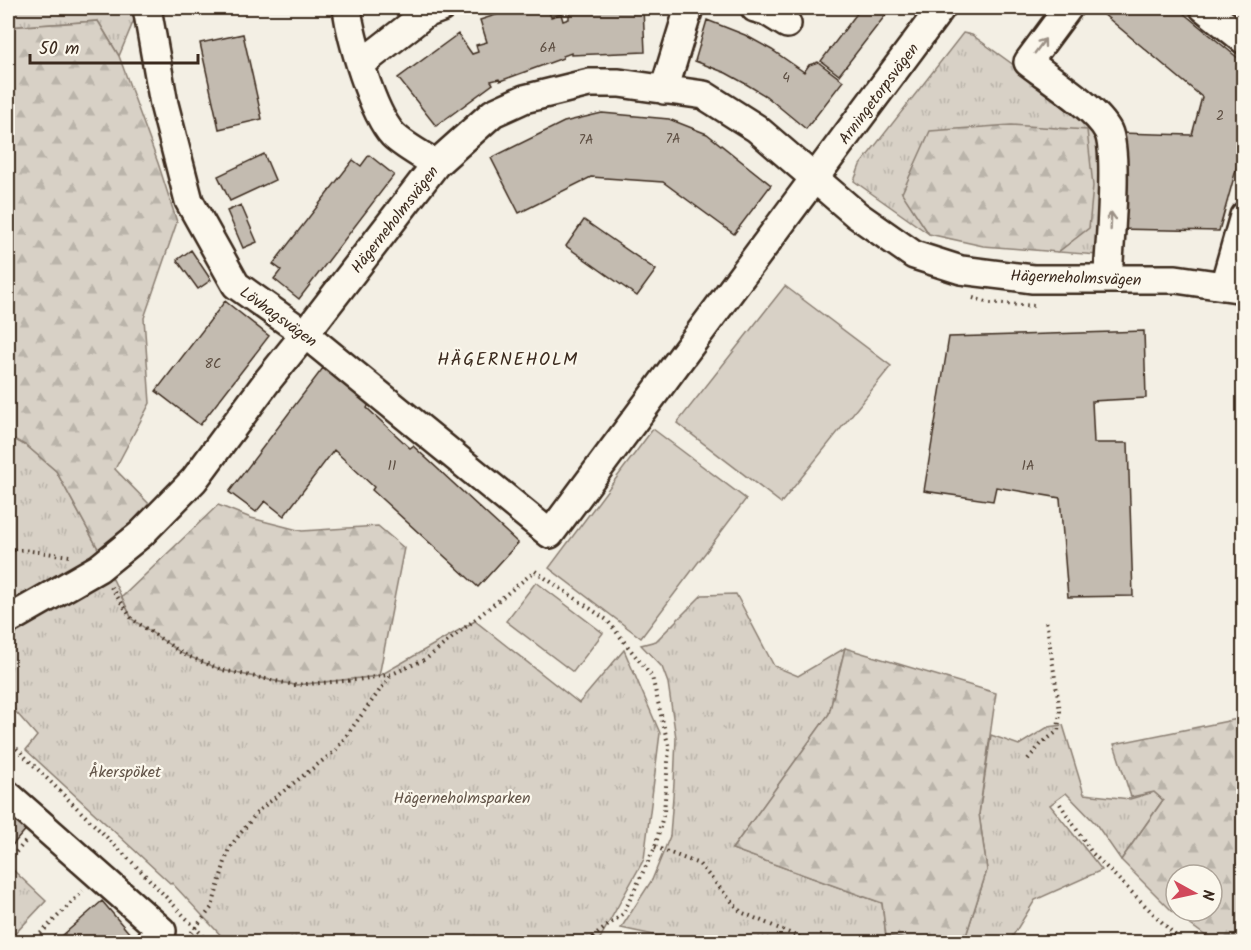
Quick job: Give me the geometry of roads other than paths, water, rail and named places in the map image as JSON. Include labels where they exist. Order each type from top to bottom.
[{"type":"street","name":"Lövhagsvägen","points":[[147,8],[164,104],[189,201],[236,285],[305,334],[550,534]]},
{"type":"street","points":[[348,8],[361,64],[373,102],[393,135],[436,164]]},
{"type":"street","points":[[361,64],[425,14],[441,8]]},
{"type":"street","points":[[664,90],[689,8]]},
{"type":"street","points":[[755,8],[766,11],[787,24]]},
{"type":"street","name":"Arningetorpsvägen","points":[[550,534],[941,8]]},
{"type":"street","points":[[1068,8],[1028,62],[1089,109],[1108,131],[1113,157],[1108,279]]},
{"type":"street","points":[[1204,8],[1244,40]]},
{"type":"street","name":"Hägerneholmsvägen","points":[[8,620],[105,581],[141,534],[194,480],[254,398],[436,164],[493,113],[524,99],[589,83],[619,83],[704,94],[756,128],[857,215],[915,255],[961,270],[1033,279],[1176,279],[1234,287]]},
{"type":"street","points":[[1234,287],[1244,216]]},
{"type":"street","points":[[8,795],[162,931],[150,942]]},
{"type":"district","name":"HÄGERNEHOLM","points":[[508,359]]},
{"type":"park label","name":"Åkerspöket","points":[[125,771]]},
{"type":"park label","name":"Hägerneholmsparken","points":[[462,797]]}]
